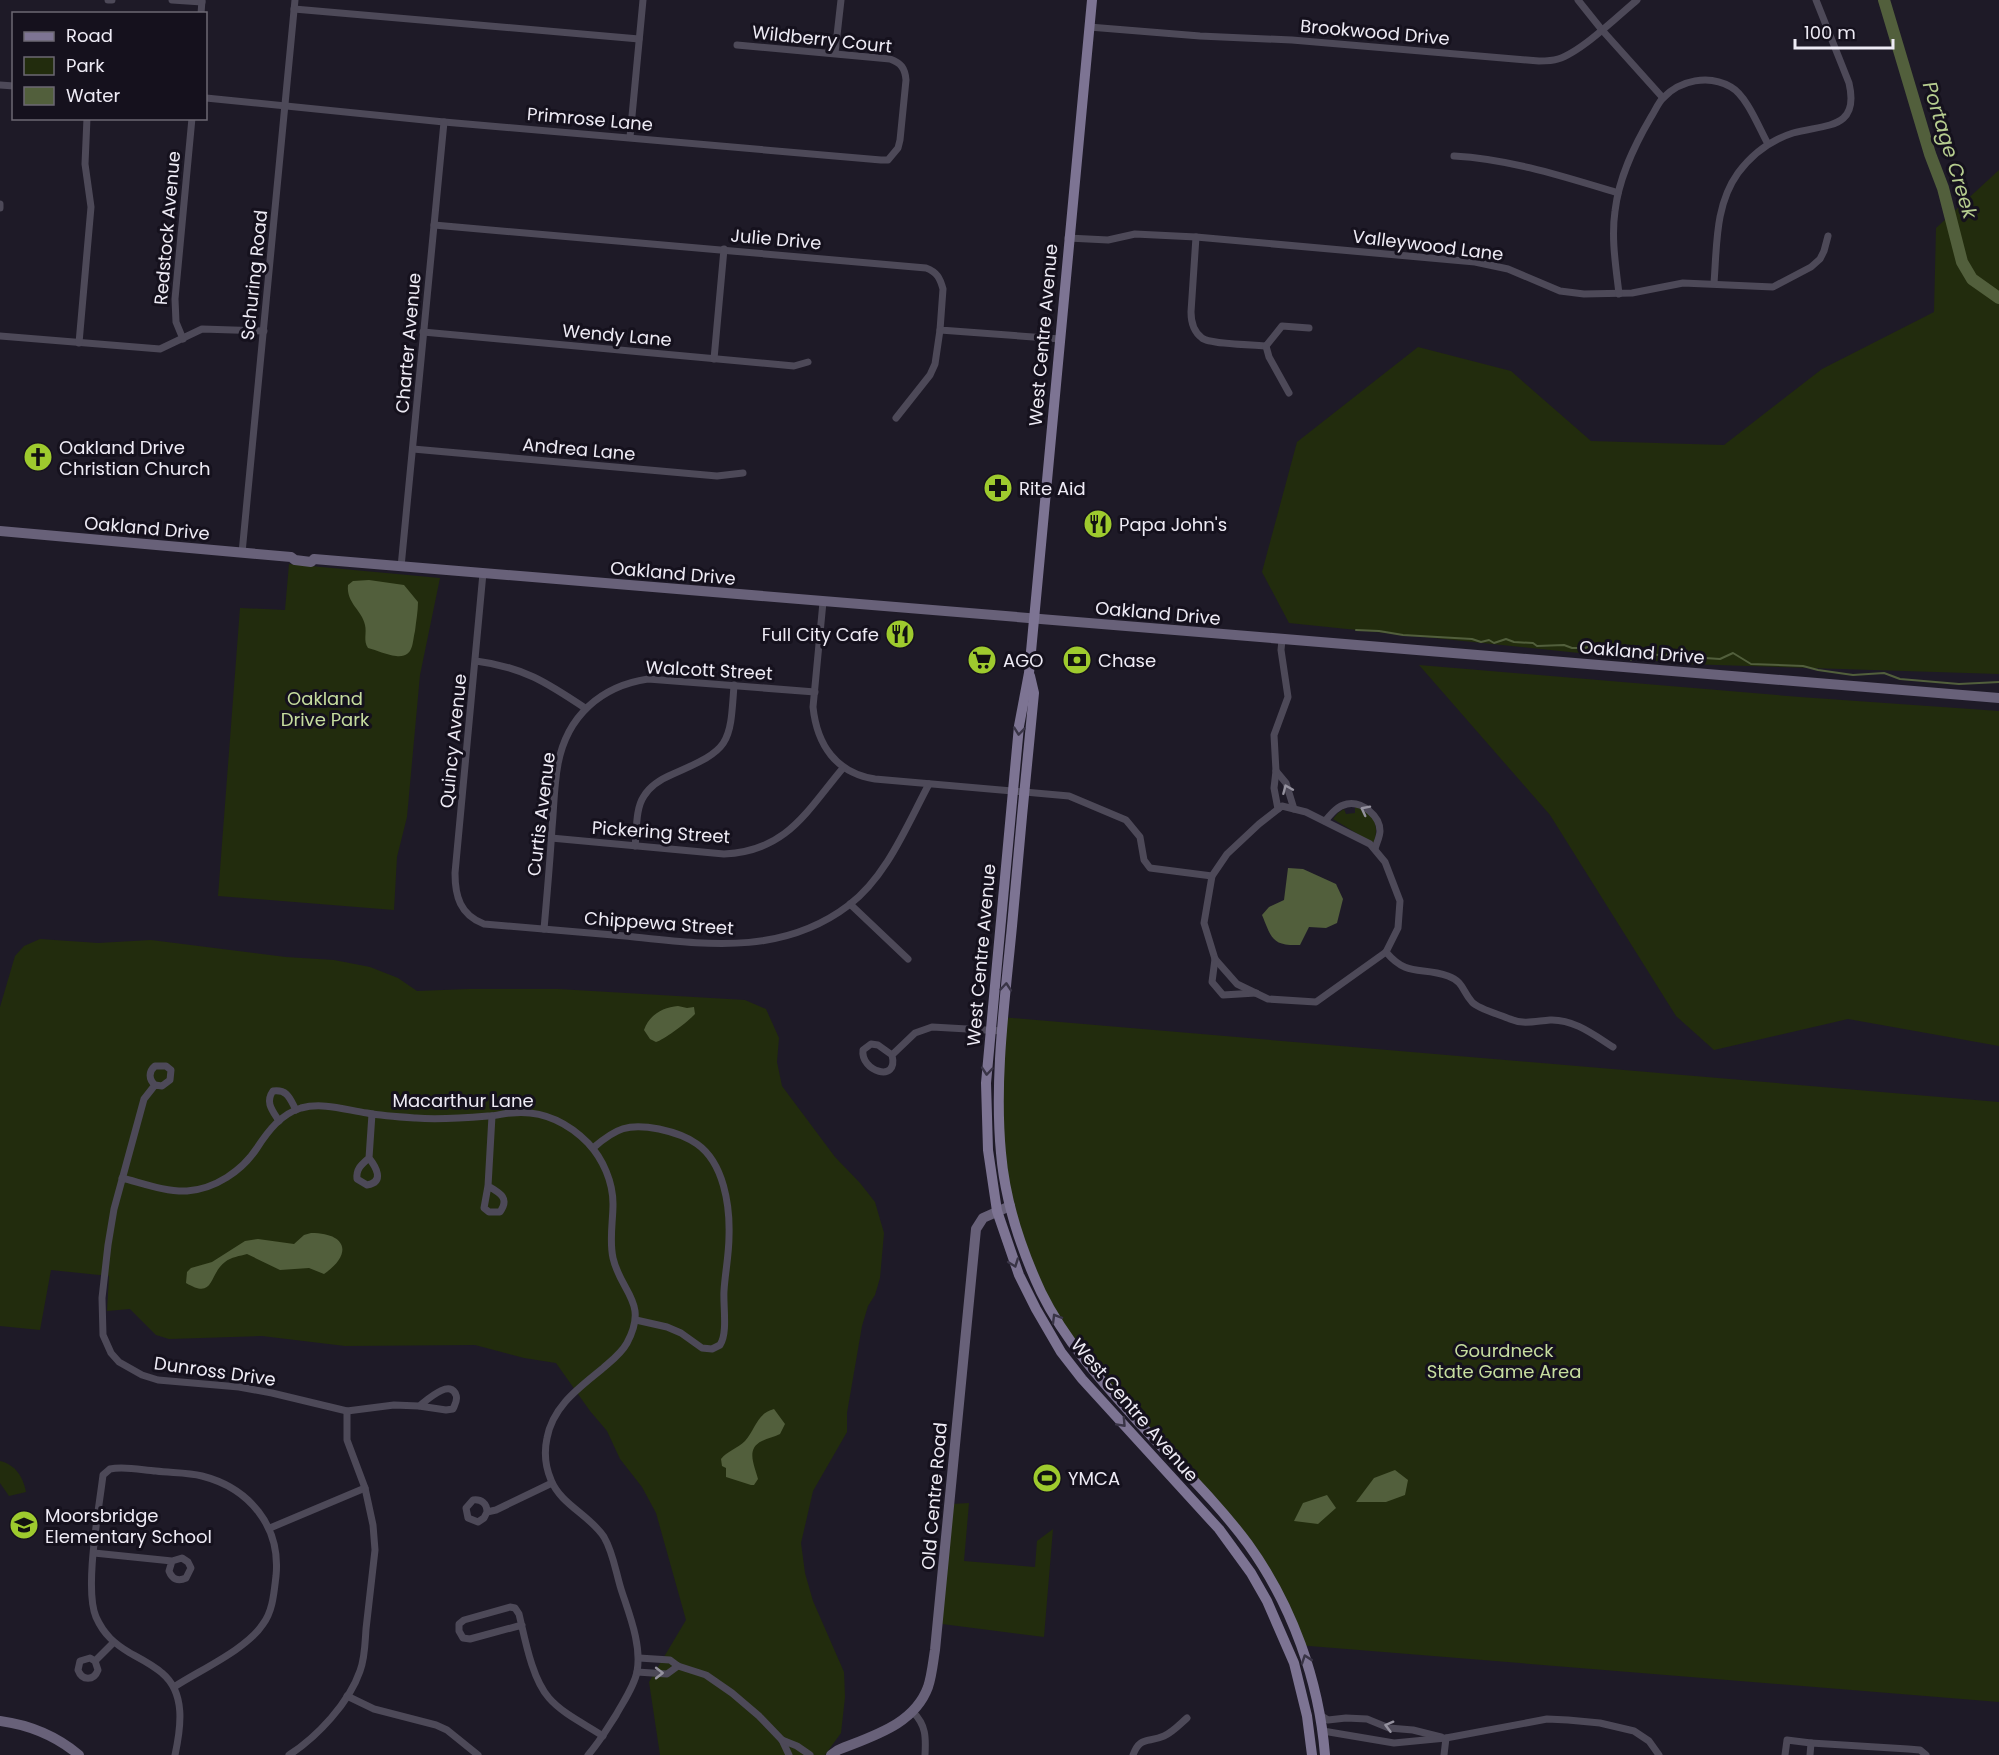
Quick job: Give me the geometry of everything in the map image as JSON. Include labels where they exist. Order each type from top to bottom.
[{"type":"main road","name":"West Centre Avenue","points":[[1092,0],[1029,673],[1019,726],[1019,792],[998,1101],[1001,1154],[1010,1206],[1019,1235],[1042,1293],[1073,1345],[1123,1405],[1232,1524],[1260,1562],[1286,1609],[1313,1681],[1323,1731],[1325,1755]]},
{"type":"main road","name":"West Centre Avenue","points":[[1019,792],[986,1083],[986,1126],[997,1211],[1018,1275],[1061,1352],[1082,1379],[1219,1529],[1251,1573],[1267,1601],[1294,1663],[1307,1716],[1312,1755]]},
{"type":"street","points":[[172,0],[202,1]]},
{"type":"street","name":"Schuring Road","points":[[242,553],[295,0]]},
{"type":"street","points":[[630,137],[643,0]]},
{"type":"street","points":[[835,54],[841,0]]},
{"type":"street","points":[[1578,0],[1663,98]]},
{"type":"street","name":"Brookwood Drive","points":[[1089,27],[1200,36],[1292,40],[1539,61],[1558,59],[1568,54],[1602,30],[1637,0]]},
{"type":"street","points":[[1714,283],[1720,215],[1726,192],[1746,163],[1768,144],[1793,134],[1837,124],[1849,113],[1852,95],[1849,83],[1816,0]]},
{"type":"street","points":[[294,9],[639,39]]},
{"type":"street","name":"Wildberry Court","points":[[737,45],[890,59],[902,65],[906,80],[900,140],[892,157]]},
{"type":"street","points":[[1618,294],[1614,237],[1618,193],[1628,160],[1663,98],[1685,83],[1697,80],[1720,82],[1731,87],[1746,104],[1768,144]]},
{"type":"street","name":"Primrose Lane","points":[[207,98],[444,122],[880,160],[892,157]]},
{"type":"street","points":[[79,343],[92,207],[84,164],[87,120]]},
{"type":"street","name":"Redstock Avenue","points":[[183,339],[176,322],[175,299],[192,120]]},
{"type":"street","name":"Charter Avenue","points":[[401,567],[444,122]]},
{"type":"street","points":[[1454,156],[1473,157],[1519,166],[1618,193]]},
{"type":"street","name":"Julie Drive","points":[[434,225],[724,249],[912,266],[932,270],[939,277],[943,289],[940,330]]},
{"type":"street","name":"Valleywood Lane","points":[[1068,238],[1108,240],[1135,234],[1196,237],[1475,262],[1508,268],[1560,291],[1618,294],[1683,283],[1773,287],[1811,267],[1820,259],[1828,236]]},
{"type":"street","points":[[1196,237],[1191,320],[1198,334],[1207,341],[1266,346]]},
{"type":"street","points":[[714,359],[724,249]]},
{"type":"street","points":[[1266,346],[1282,326],[1309,328]]},
{"type":"street","points":[[0,336],[160,349],[202,329],[264,331]]},
{"type":"street","points":[[896,418],[930,375],[935,364],[940,330],[1060,339]]},
{"type":"street","name":"Wendy Lane","points":[[423,332],[794,366],[808,362]]},
{"type":"street","points":[[1266,346],[1269,357],[1289,393]]},
{"type":"street","name":"Andrea Lane","points":[[413,449],[717,476],[743,473]]},
{"type":"street","name":"Oakland Drive","points":[[0,531],[291,557],[295,560],[311,562],[314,559],[1999,698]]},
{"type":"street","name":"Quincy Avenue","points":[[463,909],[456,895],[455,873],[483,573]]},
{"type":"street","points":[[823,602],[813,707],[818,734],[825,747],[843,768],[863,777],[887,780],[1069,796],[1126,820],[1140,837],[1144,860],[1150,868],[1212,876]]},
{"type":"street","points":[[1278,809],[1274,788],[1276,771],[1274,735],[1288,697],[1281,650],[1282,639]]},
{"type":"street","points":[[476,661],[497,663],[523,672],[552,686],[585,708]]},
{"type":"street","name":"Walcott Street","points":[[585,708],[618,687],[641,680],[663,679],[815,692]]},
{"type":"street","points":[[635,846],[640,806],[644,796],[664,778],[705,760],[719,750],[727,738],[731,726],[734,685]]},
{"type":"street","name":"Curtis Avenue","points":[[544,929],[558,764],[571,729],[585,708]]},
{"type":"street","name":"Pickering Street","points":[[551,838],[724,854],[763,847],[776,841],[795,825],[843,768]]},
{"type":"street","points":[[1276,771],[1286,783],[1294,809]]},
{"type":"street","name":"Chippewa Street","points":[[463,909],[476,921],[484,924],[707,944],[746,944],[765,941],[802,930],[830,918],[850,904],[881,869],[929,784]]},
{"type":"street","points":[[1325,821],[1333,811],[1348,804],[1362,806],[1374,814],[1380,831],[1375,849]]},
{"type":"street","points":[[1215,959],[1238,984],[1257,993],[1268,999],[1316,1002],[1386,952],[1398,928],[1400,901],[1385,862],[1370,844],[1306,812],[1282,806],[1227,854],[1212,876],[1204,923],[1215,959],[1212,982],[1223,995],[1257,993]]},
{"type":"street","points":[[850,904],[908,959]]},
{"type":"street","points":[[1386,952],[1395,963],[1405,969],[1437,972],[1459,981],[1473,1004],[1504,1017],[1526,1023],[1550,1020],[1573,1024],[1613,1047]]},
{"type":"street","points":[[892,1056],[878,1045],[872,1044],[863,1050],[862,1056],[871,1067],[885,1073],[892,1066],[892,1056],[915,1034],[932,1026],[1003,1031]]},
{"type":"street","name":"Dunross Drive","points":[[155,1084],[144,1099],[122,1178],[108,1245],[102,1298],[103,1335],[105,1344],[119,1362],[158,1380],[239,1387],[347,1411],[394,1406],[419,1406],[446,1410],[453,1409],[456,1396],[453,1390],[441,1389],[419,1406]]},
{"type":"street","points":[[279,1121],[269,1104],[269,1097],[273,1090],[287,1093],[296,1110]]},
{"type":"street","name":"Macarthur Lane","points":[[122,1178],[162,1188],[186,1191],[215,1184],[240,1168],[265,1135],[279,1121],[296,1110],[321,1106],[420,1119],[527,1113],[557,1120],[579,1134],[593,1148],[603,1163],[612,1191],[611,1240],[614,1260],[633,1301],[636,1320]]},
{"type":"street","points":[[369,1158],[372,1114]]},
{"type":"street","points":[[488,1186],[492,1116]]},
{"type":"street","points":[[588,1755],[603,1736],[626,1698],[637,1672],[639,1658],[632,1624],[605,1540],[593,1523],[563,1498],[552,1483],[546,1464],[545,1451],[548,1434],[557,1411],[574,1392],[618,1355],[630,1338],[636,1320],[667,1327],[681,1333],[702,1348],[712,1349],[720,1345],[724,1335],[723,1294],[729,1246],[729,1217],[726,1200],[715,1165],[699,1145],[674,1132],[636,1126],[613,1131],[593,1148]]},
{"type":"street","name":"Old Centre Road","points":[[831,1755],[885,1731],[913,1712],[928,1687],[935,1650],[976,1229],[980,1221],[1010,1206]]},
{"type":"street","points":[[289,1755],[324,1726],[347,1696],[360,1671],[364,1654],[375,1550],[366,1488],[347,1440],[347,1411]]},
{"type":"street","points":[[174,1687],[248,1642],[263,1626],[272,1605],[277,1566],[270,1528],[259,1510],[238,1491],[213,1479],[199,1475],[114,1468],[107,1470],[103,1475],[94,1553],[92,1603],[101,1627],[112,1642],[162,1673],[174,1687],[180,1713],[175,1755]]},
{"type":"street","points":[[487,1512],[552,1483]]},
{"type":"street","points":[[270,1528],[366,1488]]},
{"type":"street","points":[[94,1553],[172,1561]]},
{"type":"street","points":[[522,1625],[470,1639],[463,1638],[459,1631],[459,1624],[464,1620],[510,1607],[518,1611],[536,1673],[545,1693],[555,1705],[603,1736]]},
{"type":"street","points":[[96,1660],[112,1642]]},
{"type":"street","points":[[639,1658],[670,1660],[678,1666],[706,1675],[759,1716],[782,1740],[789,1755]]},
{"type":"street","points":[[637,1672],[667,1674],[678,1666]]},
{"type":"street","points":[[347,1696],[374,1709],[436,1725],[453,1733],[478,1755]]},
{"type":"street","points":[[913,1712],[921,1720],[925,1729],[925,1755]]},
{"type":"street","points":[[1320,1715],[1328,1720],[1367,1719],[1389,1728],[1413,1730],[1446,1738]]},
{"type":"street","points":[[1133,1755],[1142,1741],[1162,1737],[1187,1718]]},
{"type":"street","points":[[1323,1731],[1389,1743],[1446,1738],[1547,1719],[1568,1720],[1600,1723],[1634,1731],[1649,1741],[1659,1755]]},
{"type":"street","points":[[0,1721],[31,1727],[55,1737],[79,1755]]},
{"type":"street","points":[[1444,1755],[1446,1738]]},
{"type":"street","points":[[782,1740],[810,1755]]},
{"type":"street","points":[[1785,1755],[1787,1740],[1920,1750],[1926,1755]]},
{"type":"street","points":[[1810,1755],[1811,1743]]},
{"type":"green space","points":[[1999,170],[1999,674],[1685,664],[1289,623],[1262,572],[1297,442],[1418,347],[1511,371],[1591,441],[1724,445],[1822,369],[1934,312],[1936,228]]},
{"type":"green space","name":"Oakland Drive Park","points":[[289,564],[440,578],[420,675],[407,817],[397,857],[394,910],[218,896],[240,608],[285,610]]},
{"type":"green space","points":[[1419,665],[1999,711],[1999,1046],[1848,1019],[1714,1050],[1676,1016],[1550,815]]},
{"type":"green space","points":[[1355,807],[1371,815],[1374,820],[1376,836],[1374,842],[1333,819],[1344,809],[1346,814],[1355,813]]},
{"type":"green space","points":[[40,939],[98,943],[151,940],[286,957],[334,960],[370,967],[398,978],[417,991],[558,989],[745,1000],[766,1009],[779,1038],[777,1062],[782,1086],[835,1157],[875,1202],[884,1233],[880,1278],[862,1326],[847,1413],[847,1432],[813,1491],[801,1543],[805,1573],[813,1601],[844,1672],[845,1697],[841,1733],[825,1755],[660,1755],[649,1682],[686,1620],[656,1513],[642,1487],[620,1459],[607,1431],[556,1363],[524,1358],[475,1345],[345,1346],[262,1336],[169,1339],[156,1335],[130,1309],[107,1311],[109,1276],[51,1270],[40,1330],[0,1326],[0,1007],[15,956],[24,946]]},
{"type":"green space","name":"Gourdneck State Game Area","points":[[1001,1017],[1999,1102],[1999,1702],[1297,1645],[1280,1603],[1233,1528],[1074,1351],[1036,1287],[997,1148]]},
{"type":"green space","points":[[0,1461],[10,1465],[18,1472],[26,1492],[9,1496],[0,1483]]},
{"type":"green space","points":[[969,1503],[964,1561],[1035,1567],[1037,1541],[1053,1529],[1044,1637],[942,1624],[952,1504]]},
{"type":"water","points":[[369,580],[404,585],[418,602],[412,645],[406,655],[389,655],[368,648],[365,640],[365,625],[349,597],[348,585],[353,581]]},
{"type":"water","points":[[1288,868],[1303,869],[1336,884],[1343,899],[1337,923],[1326,928],[1309,927],[1300,945],[1284,944],[1274,939],[1262,915],[1269,907],[1284,900]]},
{"type":"water","points":[[678,1006],[694,1007],[695,1014],[660,1041],[650,1039],[644,1030],[649,1020],[662,1010]]},
{"type":"water","points":[[311,1233],[332,1237],[342,1246],[339,1259],[324,1274],[309,1268],[280,1270],[247,1254],[225,1262],[207,1287],[195,1288],[186,1283],[187,1272],[191,1268],[212,1262],[245,1241],[258,1239],[294,1244],[304,1235]]},
{"type":"water","points":[[774,1409],[785,1424],[780,1434],[762,1441],[754,1448],[752,1458],[758,1479],[754,1485],[726,1477],[726,1468],[722,1466],[721,1459],[745,1441],[760,1418]]},
{"type":"water","points":[[1395,1470],[1408,1480],[1405,1495],[1386,1502],[1356,1502],[1374,1478]]},
{"type":"water","points":[[1327,1495],[1336,1508],[1318,1524],[1294,1521],[1303,1503]]},
{"type":"waterway","name":"Portage Creek","points":[[1884,0],[1930,154],[1943,188],[1962,262],[1972,279],[1999,298]]},
{"type":"waterway","points":[[1356,630],[1472,639],[1481,642],[1489,640],[1494,643],[1506,639],[1533,643],[1537,646],[1564,645],[1572,648],[1590,646],[1597,651],[1638,650],[1645,654],[1720,659],[1733,653],[1751,664],[1803,666],[1853,675],[1884,673],[1900,679],[1959,684],[1999,682]]},
{"type":"waterway","points":[[1631,660],[1632,652]]},
{"type":"place","name":"Oakland Drive Christian Church","points":[[38,457]]},
{"type":"place","name":"Rite Aid","points":[[998,488]]},
{"type":"place","name":"Papa John's","points":[[1098,524]]},
{"type":"place","name":"Full City Cafe","points":[[900,634]]},
{"type":"place","name":"AGO","points":[[982,660]]},
{"type":"place","name":"Chase","points":[[1077,660]]},
{"type":"place","name":"YMCA","points":[[1047,1478]]},
{"type":"place","name":"Moorsbridge Elementary School","points":[[24,1525]]}]
